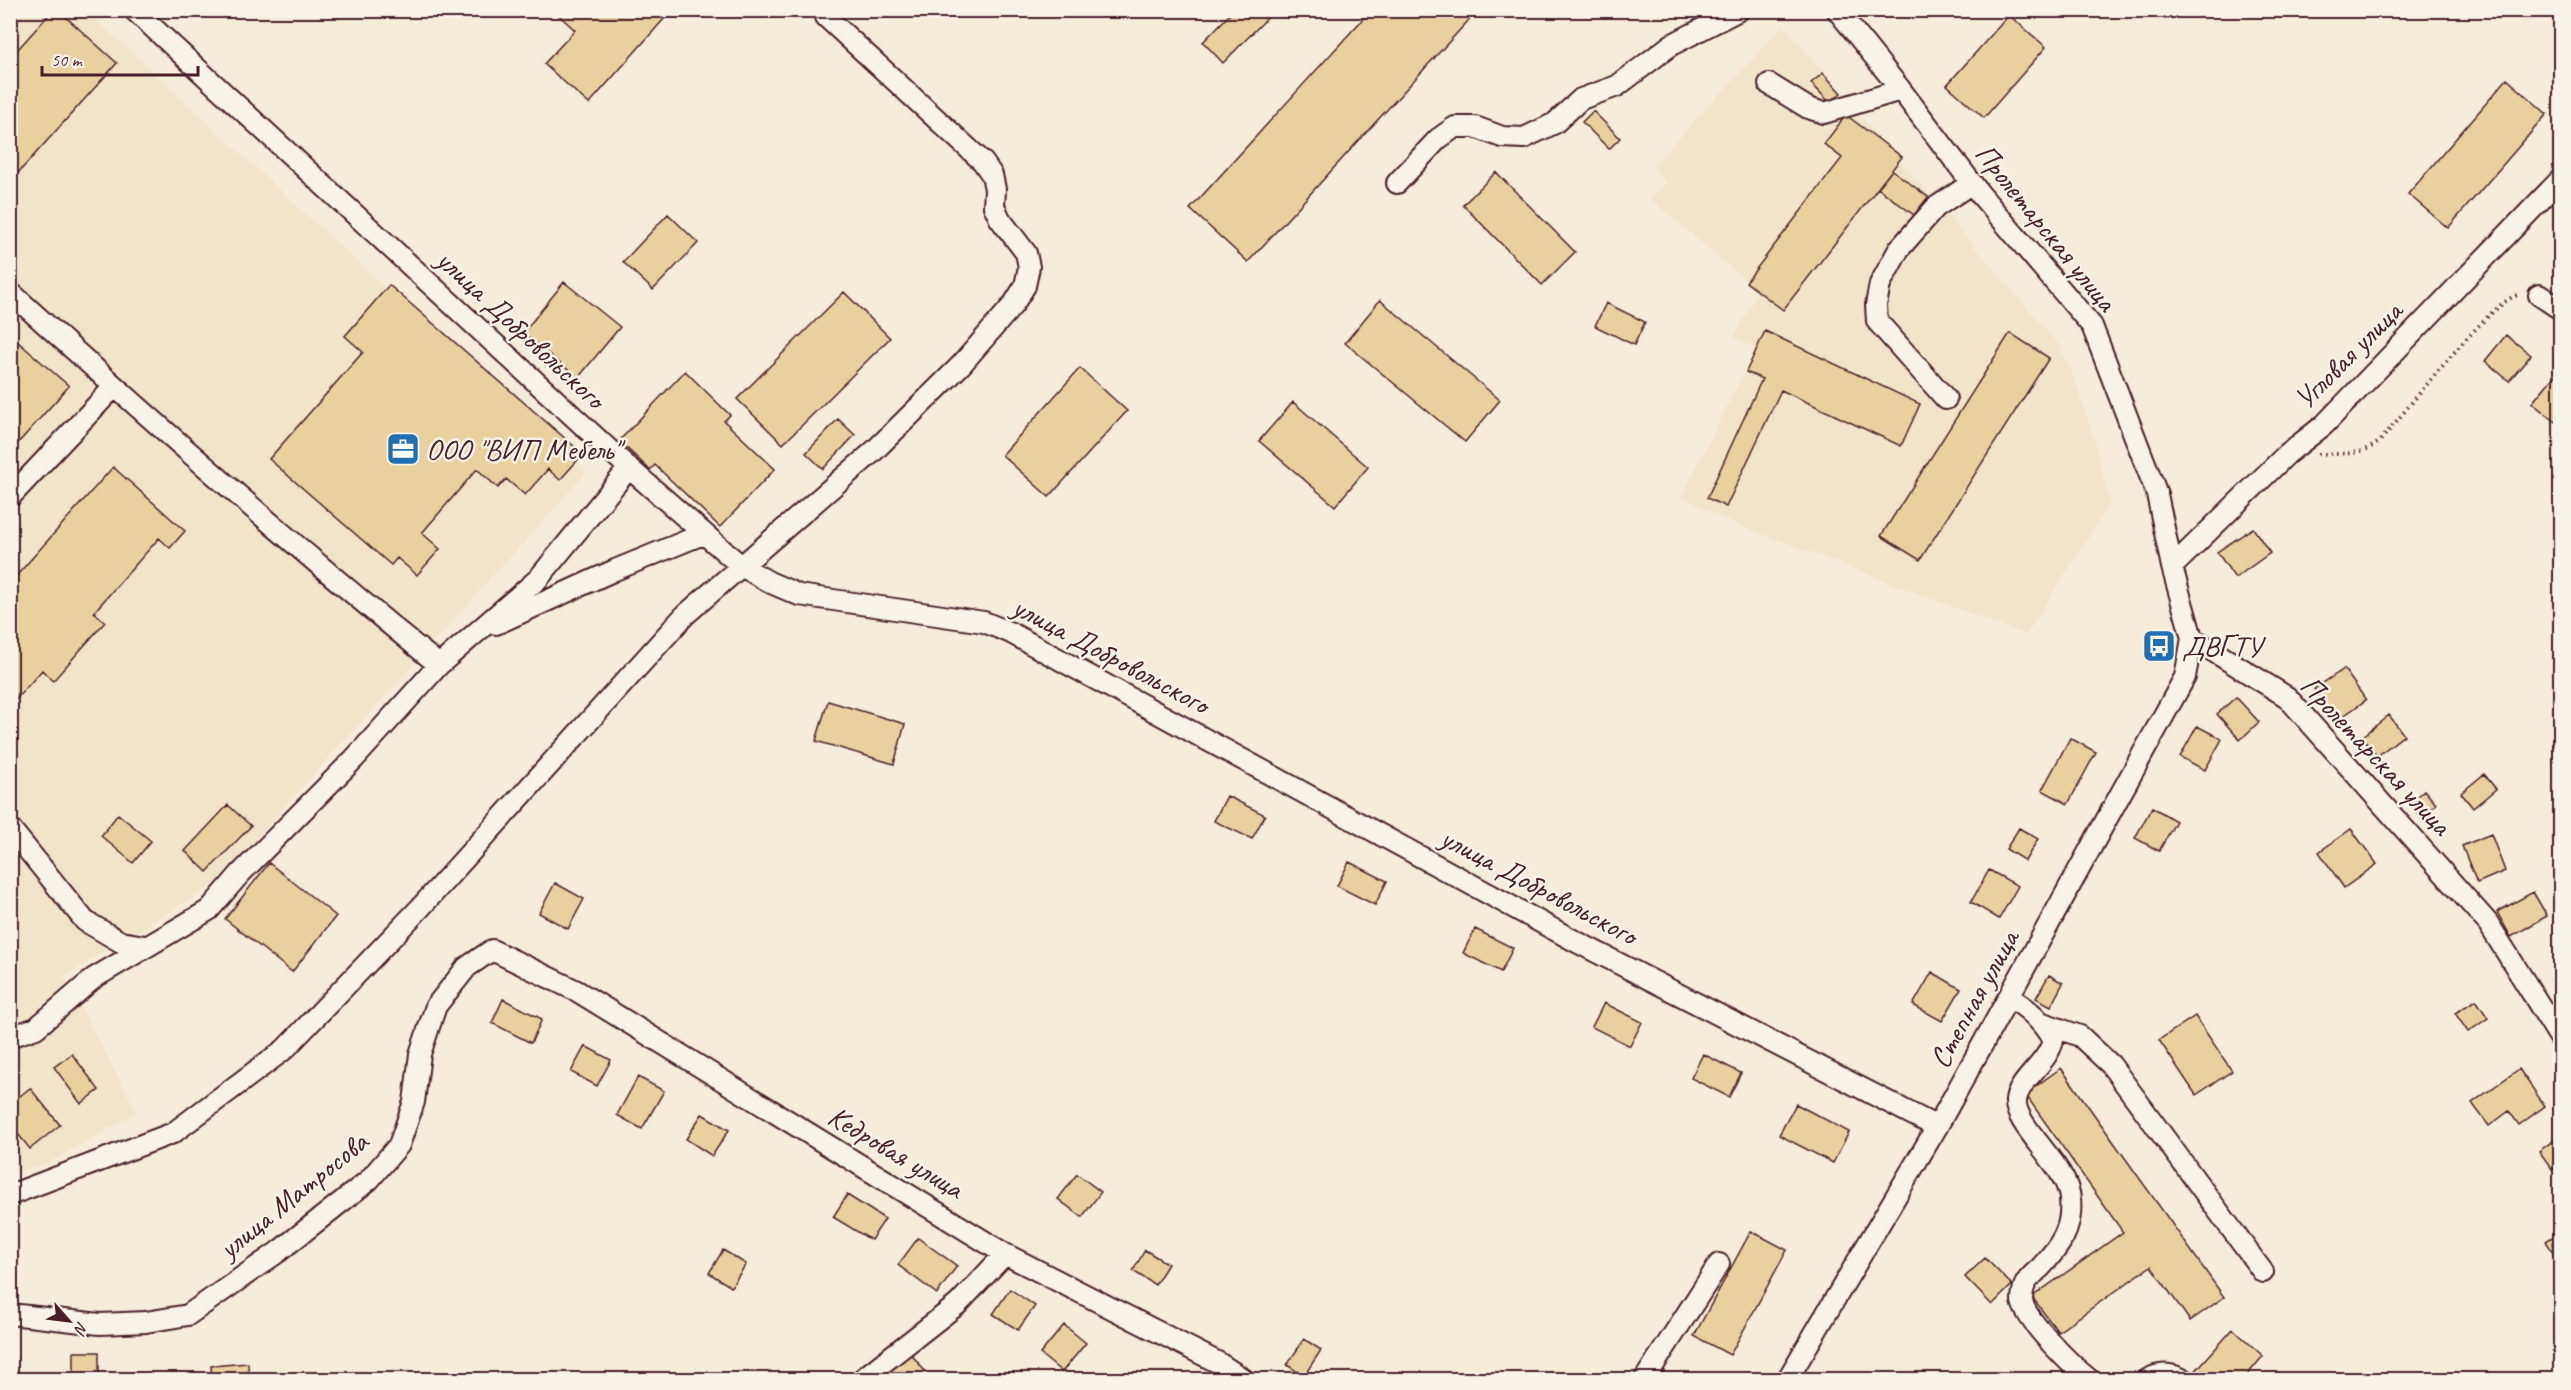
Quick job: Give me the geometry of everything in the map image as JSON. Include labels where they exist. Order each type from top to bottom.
[{"type":"street","name":"улица Добровольского","points":[[134,10],[629,468],[740,565],[769,582],[799,595],[984,622],[1011,633],[1573,940],[1937,1127]]},
{"type":"street","points":[[1397,183],[1438,139],[1455,127],[1475,127],[1502,137],[1524,138],[1555,123],[1581,99],[1617,86],[1703,18],[1739,10]]},
{"type":"street","name":"Пролетарская улица","points":[[1837,10],[1972,183],[2092,326],[2157,494],[2172,567],[2193,638],[2287,697],[2488,923],[2560,1038]]},
{"type":"street","points":[[10,1195],[173,1132],[285,1049],[420,908],[686,615],[740,565],[874,451],[961,365],[1013,305],[1025,285],[1029,267],[1026,253],[999,219],[994,206],[995,189],[992,175],[983,162],[826,17]]},
{"type":"street","points":[[1769,84],[1808,108],[1824,113],[1901,90]]},
{"type":"street","name":"Угловая улица","points":[[2172,567],[2287,454],[2324,425],[2560,180]]},
{"type":"street","points":[[1946,399],[1877,321],[1876,305],[1880,284],[1899,249],[1936,207],[1972,183]]},
{"type":"street","points":[[10,292],[303,553],[439,665]]},
{"type":"street","points":[[2539,296],[2560,309]]},
{"type":"street","points":[[10,497],[114,387]]},
{"type":"street","points":[[10,1037],[36,1028],[94,978],[209,910],[240,874],[354,759],[439,665],[538,579],[629,468]]},
{"type":"street","points":[[477,632],[615,570],[703,534]]},
{"type":"street","name":"Степная улица","points":[[1787,1380],[1937,1127],[2185,676],[2193,638]]},
{"type":"street","points":[[10,828],[86,921],[121,942],[145,946]]},
{"type":"street","name":"улица Матросова","points":[[10,1314],[100,1324],[146,1322],[188,1315],[278,1252],[369,1180],[399,1145],[414,1102],[420,1054],[436,1006],[466,967],[492,950],[523,964]]},
{"type":"street","name":"Кедровая улица","points":[[523,964],[577,991],[1005,1254],[1219,1363],[1245,1380]]},
{"type":"street","points":[[2009,997],[2030,1010],[2043,1023],[2053,1040],[2050,1052],[2018,1091],[2015,1102],[2019,1116],[2056,1165],[2070,1196],[2070,1222],[2060,1246],[2025,1284],[2022,1300],[2029,1314],[2071,1365],[2090,1380]]},
{"type":"street","points":[[2043,1023],[2080,1036],[2111,1065],[2263,1272]]},
{"type":"street","points":[[861,1380],[958,1304],[1005,1254]]},
{"type":"street","points":[[1644,1380],[1719,1264]]},
{"type":"street","points":[[2147,1380],[2157,1374],[2174,1375],[2184,1380]]},
{"type":"path","points":[[2287,454],[2352,454],[2366,451],[2379,442],[2500,303],[2513,294],[2539,296]]},
{"type":"shaded area","points":[[11,11],[86,11],[586,473],[215,884],[64,976],[137,1112],[48,1163],[11,1174]]},
{"type":"shaded area","points":[[1783,26],[2056,341],[2071,370],[2093,435],[2110,503],[2026,635],[1729,521],[1682,496],[1756,349],[1734,337],[1758,291],[1650,198],[1666,183],[1653,166]]},
{"type":"building","points":[[53,10],[58,10],[117,63],[10,182],[10,58]]},
{"type":"building","points":[[553,10],[672,10],[589,104],[544,64],[575,30]]},
{"type":"building","points":[[1234,10],[1275,10],[1223,63],[1203,42]]},
{"type":"building","points":[[1371,10],[1478,10],[1248,262],[1190,209]]},
{"type":"building","points":[[2009,15],[2046,47],[1984,118],[1947,85]]},
{"type":"building","points":[[1823,73],[1841,93],[1830,103],[1811,83]]},
{"type":"building","points":[[2507,79],[2547,114],[2448,228],[2408,194]]},
{"type":"building","points":[[1593,111],[1620,138],[1609,149],[1582,122]]},
{"type":"building","points":[[1846,115],[1902,157],[1783,310],[1746,282],[1842,158],[1824,144]]},
{"type":"building","points":[[1892,170],[1928,197],[1914,215],[1878,188]]},
{"type":"building","points":[[1496,172],[1575,252],[1542,285],[1463,205]]},
{"type":"building","points":[[668,214],[698,243],[653,290],[623,262]]},
{"type":"building","points":[[564,282],[620,327],[578,378],[523,333]]},
{"type":"building","points":[[389,285],[583,454],[560,480],[548,469],[525,495],[506,479],[498,488],[477,469],[422,533],[440,549],[417,575],[397,558],[391,565],[269,459],[363,352],[345,336]]},
{"type":"building","points":[[844,292],[890,338],[783,444],[737,399]]},
{"type":"building","points":[[1380,300],[1500,400],[1465,442],[1345,343]]},
{"type":"building","points":[[1606,303],[1645,322],[1634,345],[1595,326]]},
{"type":"building","points":[[1765,331],[1920,404],[1901,446],[1781,390],[1726,507],[1707,498],[1762,379],[1746,372]]},
{"type":"building","points":[[2010,333],[2049,358],[1920,560],[1881,536]]},
{"type":"building","points":[[10,335],[69,386],[10,452]]},
{"type":"building","points":[[2506,335],[2531,355],[2509,381],[2485,361]]},
{"type":"building","points":[[1080,368],[1127,411],[1049,497],[1002,455]]},
{"type":"building","points":[[2559,370],[2560,416],[2556,422],[2532,403]]},
{"type":"building","points":[[685,371],[730,415],[724,421],[775,469],[720,527],[655,465],[650,470],[619,441]]},
{"type":"building","points":[[1293,402],[1368,467],[1335,506],[1259,441]]},
{"type":"building","points":[[838,419],[855,435],[823,469],[806,453]]},
{"type":"building","points":[[113,467],[185,531],[170,548],[159,538],[94,612],[105,622],[53,681],[42,670],[10,706],[10,583]]},
{"type":"building","points":[[2253,528],[2270,553],[2235,578],[2217,552]]},
{"type":"building","points":[[2344,669],[2366,700],[2336,721],[2314,689]]},
{"type":"building","points":[[2236,697],[2259,722],[2240,740],[2217,714]]},
{"type":"building","points":[[828,701],[905,724],[894,764],[816,741]]},
{"type":"building","points":[[2389,715],[2404,735],[2377,756],[2362,737]]},
{"type":"building","points":[[2197,726],[2222,739],[2205,770],[2180,757]]},
{"type":"building","points":[[2070,738],[2096,752],[2068,804],[2042,790]]},
{"type":"building","points":[[2484,774],[2496,789],[2473,808],[2461,793]]},
{"type":"building","points":[[2424,790],[2436,804],[2421,818],[2409,803]]},
{"type":"building","points":[[1227,796],[1265,815],[1252,839],[1214,821]]},
{"type":"building","points":[[228,805],[251,826],[207,872],[185,851]]},
{"type":"building","points":[[2152,807],[2176,821],[2159,851],[2135,838]]},
{"type":"building","points":[[118,814],[151,841],[133,863],[101,836]]},
{"type":"building","points":[[2019,828],[2038,839],[2025,861],[2006,849]]},
{"type":"building","points":[[2351,829],[2377,864],[2344,888],[2319,852]]},
{"type":"building","points":[[2491,834],[2505,871],[2477,883],[2462,846]]},
{"type":"building","points":[[1349,862],[1387,881],[1375,905],[1337,886]]},
{"type":"building","points":[[269,863],[336,916],[292,972],[225,919]]},
{"type":"building","points":[[1989,870],[2018,886],[1999,919],[1971,902]]},
{"type":"building","points":[[555,883],[584,899],[568,929],[539,913]]},
{"type":"building","points":[[2533,892],[2547,916],[2511,937],[2497,912]]},
{"type":"building","points":[[1475,929],[1513,948],[1501,972],[1463,953]]},
{"type":"building","points":[[1932,972],[1961,989],[1942,1021],[1913,1005]]},
{"type":"building","points":[[2560,974],[2560,995],[2551,980]]},
{"type":"building","points":[[2049,975],[2063,983],[2051,1006],[2036,998]]},
{"type":"building","points":[[503,999],[542,1019],[531,1043],[492,1023]]},
{"type":"building","points":[[2476,1000],[2488,1018],[2468,1032],[2455,1013]]},
{"type":"building","points":[[1604,1003],[1642,1022],[1630,1046],[1592,1027]]},
{"type":"building","points":[[2195,1016],[2232,1071],[2196,1095],[2159,1040]]},
{"type":"building","points":[[585,1046],[611,1060],[597,1086],[571,1072]]},
{"type":"building","points":[[72,1054],[99,1090],[81,1104],[54,1067]]},
{"type":"building","points":[[1703,1054],[1741,1073],[1729,1097],[1691,1078]]},
{"type":"building","points":[[2061,1068],[2224,1297],[2190,1321],[2151,1266],[2058,1332],[2032,1297],[2123,1232],[2025,1094]]},
{"type":"building","points":[[2519,1069],[2545,1106],[2519,1125],[2509,1111],[2489,1126],[2472,1103]]},
{"type":"building","points":[[638,1077],[664,1091],[642,1129],[617,1115]]},
{"type":"building","points":[[30,1088],[60,1125],[30,1149],[10,1124],[10,1104]]},
{"type":"building","points":[[1796,1104],[1849,1132],[1833,1163],[1779,1135]]},
{"type":"building","points":[[702,1114],[729,1130],[712,1156],[686,1139]]},
{"type":"building","points":[[2560,1136],[2560,1163],[2552,1169],[2539,1151]]},
{"type":"building","points":[[1077,1174],[1101,1192],[1082,1217],[1058,1199]]},
{"type":"building","points":[[847,1195],[885,1219],[871,1240],[833,1217]]},
{"type":"building","points":[[1751,1231],[1787,1250],[1730,1355],[1694,1336]]},
{"type":"building","points":[[2560,1232],[2560,1265],[2546,1241]]},
{"type":"building","points":[[918,1238],[957,1266],[937,1294],[898,1265]]},
{"type":"building","points":[[723,1250],[746,1264],[731,1287],[709,1273]]},
{"type":"building","points":[[1145,1250],[1168,1264],[1155,1285],[1133,1271]]},
{"type":"building","points":[[1985,1258],[2012,1285],[1992,1305],[1965,1277]]},
{"type":"building","points":[[1010,1289],[1035,1306],[1018,1330],[993,1314]]},
{"type":"building","points":[[1064,1325],[1086,1343],[1062,1372],[1040,1354]]},
{"type":"building","points":[[2233,1329],[2263,1356],[2243,1380],[2195,1380],[2191,1376]]},
{"type":"building","points":[[1304,1339],[1321,1350],[1304,1376],[1287,1365]]},
{"type":"building","points":[[74,1352],[99,1352],[99,1379],[74,1379]]},
{"type":"building","points":[[911,1354],[932,1380],[887,1380],[884,1376]]},
{"type":"building","points":[[248,1363],[249,1380],[212,1380],[211,1366]]},
{"type":"place","name":"ООО \"ВИП Мебель\"","points":[[403,449]]},
{"type":"place","name":"ДВГТУ","points":[[2159,646]]}]
